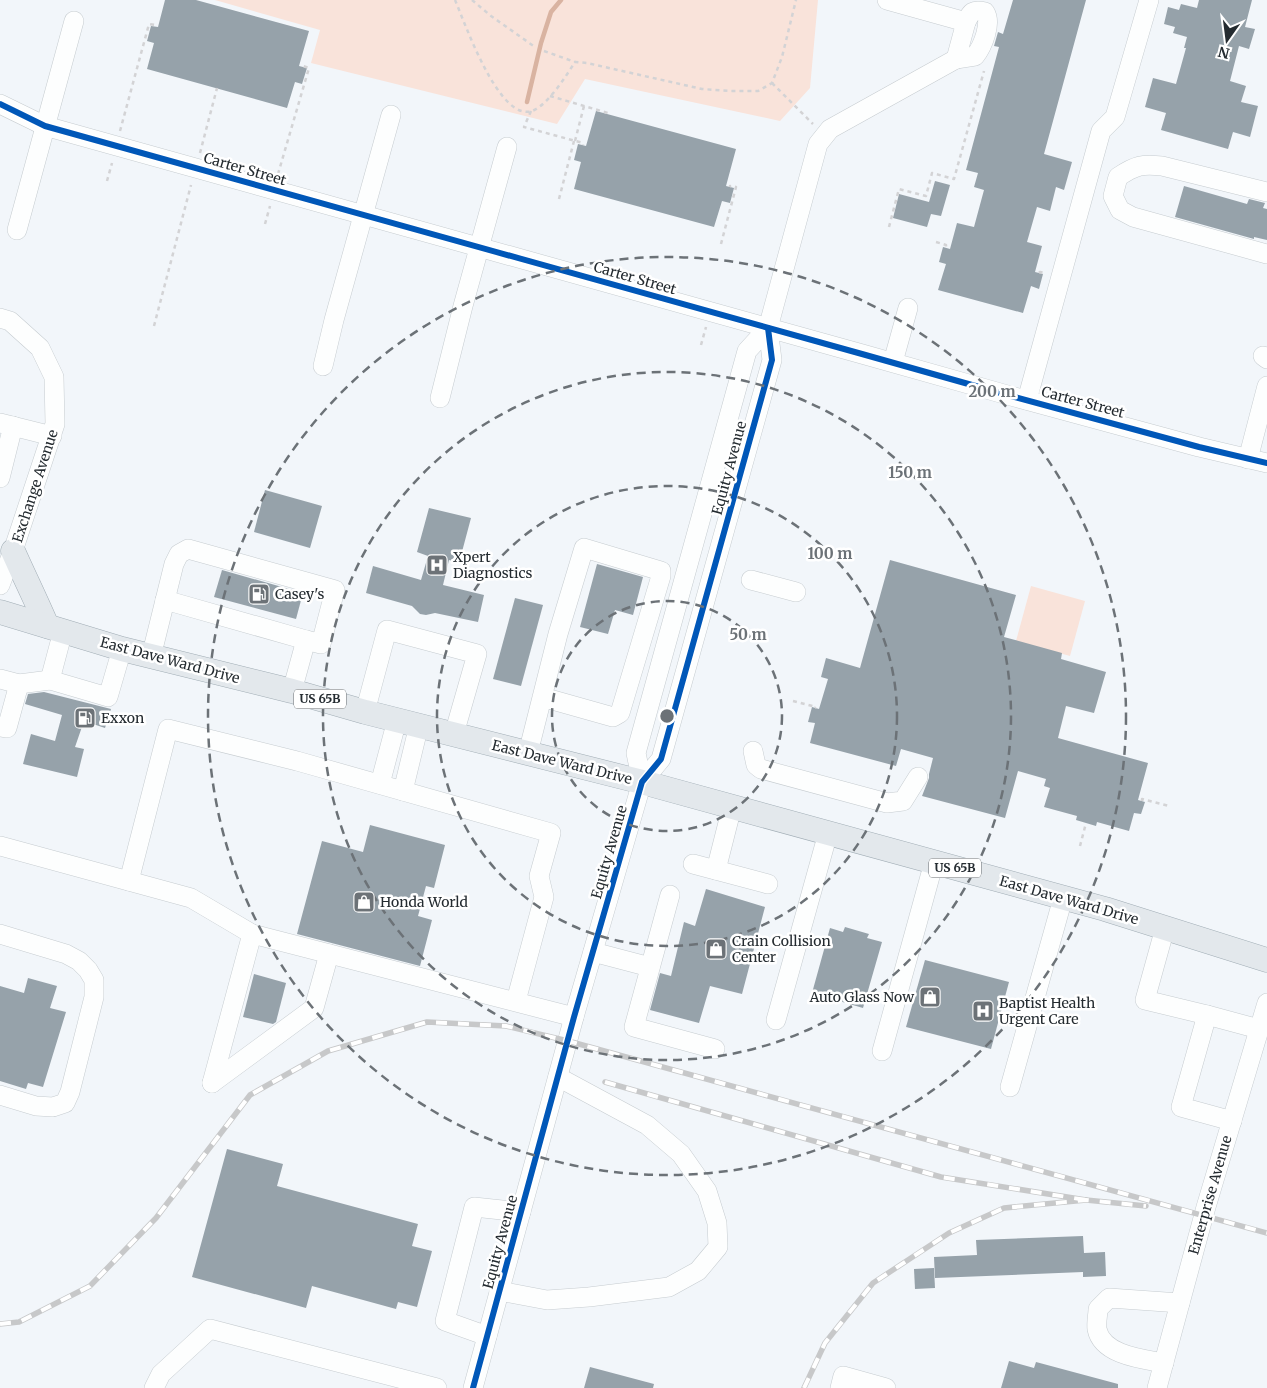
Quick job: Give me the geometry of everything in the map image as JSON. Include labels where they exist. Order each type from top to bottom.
[{"type":"main road","points":[[14,552],[25,579],[55,628]]},
{"type":"main road","name":"East Dave Ward Drive","points":[[0,612],[122,650],[642,782],[934,862],[1165,928],[1267,960]]},
{"type":"street","points":[[768,328],[818,144],[830,129],[956,59],[966,22],[887,0]]},
{"type":"street","points":[[1026,400],[1101,131],[1115,117],[1148,0]]},
{"type":"street","points":[[17,230],[74,21]]},
{"type":"street","name":"Carter Street","points":[[0,104],[45,126],[1026,400],[1267,463]]},
{"type":"street","points":[[323,366],[391,115]]},
{"type":"street","points":[[440,398],[507,147]]},
{"type":"street","points":[[1267,192],[1162,166],[1145,165],[1130,168],[1118,176],[1114,196],[1120,210],[1133,217],[1267,254]]},
{"type":"street","points":[[893,362],[908,308]]},
{"type":"street","name":"Exchange Avenue","points":[[0,318],[10,321],[40,348],[54,377],[55,424],[14,552],[0,584]]},
{"type":"street","name":"Equity Avenue","points":[[642,782],[636,752],[684,576],[747,351],[768,328]]},
{"type":"street","name":"Equity Avenue","points":[[473,1388],[574,1017],[642,782],[661,759],[710,583],[772,360],[768,328]]},
{"type":"street","points":[[1248,459],[1267,386]]},
{"type":"street","points":[[737,390],[762,396]]},
{"type":"street","points":[[0,478],[6,424],[52,436]]},
{"type":"street","points":[[528,753],[542,697],[558,634],[584,548],[661,571],[620,713],[613,717],[542,697]]},
{"type":"street","points":[[151,657],[165,600],[174,564],[179,554],[188,549],[335,590],[321,644],[165,600]]},
{"type":"street","points":[[684,576],[710,583]]},
{"type":"street","points":[[751,580],[796,592]]},
{"type":"street","points":[[50,680],[55,628]]},
{"type":"street","points":[[365,712],[388,630],[477,654],[454,734]]},
{"type":"street","points":[[292,692],[306,640]]},
{"type":"street","points":[[0,679],[19,684],[50,680],[108,697],[122,650]]},
{"type":"street","points":[[0,727],[7,728],[19,684]]},
{"type":"street","points":[[380,784],[408,722]]},
{"type":"street","points":[[403,791],[408,722]]},
{"type":"street","points":[[129,881],[168,728],[297,761],[551,833],[539,876],[544,898],[516,1001]]},
{"type":"street","points":[[753,751],[756,765],[761,769],[887,803],[903,801],[918,777]]},
{"type":"street","points":[[716,870],[732,807]]},
{"type":"street","points":[[776,1020],[828,833]]},
{"type":"street","points":[[0,846],[191,898],[252,934],[574,1017]]},
{"type":"street","points":[[882,1051],[934,862]]},
{"type":"street","points":[[693,864],[768,884]]},
{"type":"street","points":[[670,895],[634,1027],[715,1050]]},
{"type":"street","points":[[1010,1087],[1063,898]]},
{"type":"street","points":[[1165,928],[1146,1000],[1259,1029]]},
{"type":"street","points":[[0,934],[66,954],[80,961],[94,980],[94,997],[70,1092],[64,1103],[53,1107],[36,1106],[0,1095]]},
{"type":"street","points":[[252,934],[212,1083],[314,1008],[330,954]]},
{"type":"street","points":[[593,952],[650,967]]},
{"type":"street","name":"Enterprise Avenue","points":[[1157,1388],[1206,1207],[1267,1003]]},
{"type":"street","points":[[1207,1015],[1181,1107],[1232,1121]]},
{"type":"street","points":[[499,1292],[546,1300],[590,1297],[669,1287],[698,1271],[718,1247],[717,1223],[707,1191],[681,1154],[647,1125],[558,1077]]},
{"type":"street","points":[[487,1336],[445,1321],[474,1207],[521,1212]]},
{"type":"street","points":[[1164,1363],[1118,1352],[1104,1345],[1097,1329],[1098,1309],[1109,1298],[1180,1303]]},
{"type":"street","points":[[154,1388],[161,1374],[210,1329],[437,1388]]},
{"type":"street","points":[[840,1388],[843,1376],[886,1388]]},
{"type":"path","points":[[455,0],[486,73],[504,97],[516,109],[531,111]]},
{"type":"path","points":[[472,0],[535,47]]},
{"type":"path","points":[[544,51],[575,62],[587,63],[702,89],[758,91],[772,83],[782,57],[796,0]]},
{"type":"path","points":[[107,181],[150,24],[154,26]]},
{"type":"path","points":[[575,62],[550,96],[531,111],[524,127],[583,143],[583,145]]},
{"type":"path","points":[[292,125],[309,68],[303,67]]},
{"type":"path","points":[[888,227],[898,189],[926,196],[932,173],[954,179],[984,70]]},
{"type":"path","points":[[772,83],[817,129]]},
{"type":"path","points":[[154,326],[217,88]]},
{"type":"path","points":[[550,96],[608,112],[608,114]]},
{"type":"path","points":[[559,199],[584,106]]},
{"type":"path","points":[[721,244],[736,187],[730,187]]},
{"type":"path","points":[[936,242],[946,245],[946,248]]},
{"type":"path","points":[[793,701],[815,708]]},
{"type":"path","points":[[1142,801],[1142,799],[1169,806]]},
{"type":"path","points":[[1080,846],[1086,823]]},
{"type":"shaded area","points":[[215,0],[818,0],[810,88],[780,121],[585,79],[557,124],[311,63],[320,30]]},
{"type":"shaded area","points":[[1031,586],[1085,601],[1070,656],[1016,641]]},
{"type":"building","points":[[165,0],[196,0],[309,31],[299,66],[307,68],[302,84],[295,82],[287,108],[147,69],[154,43],[147,41],[151,26],[158,27]]},
{"type":"building","points":[[1013,0],[1086,0],[1044,154],[1072,162],[1064,190],[1056,187],[1050,211],[1037,207],[1027,242],[1042,246],[1035,272],[1043,274],[1039,289],[1031,286],[1023,313],[938,290],[946,264],[939,262],[943,247],[950,249],[957,223],[974,227],[984,190],[974,187],[978,173],[966,170],[999,47],[994,46],[998,32],[1003,34]]},
{"type":"building","points":[[1199,0],[1252,0],[1245,27],[1255,29],[1249,49],[1239,46],[1230,81],[1246,86],[1241,102],[1258,106],[1250,137],[1233,132],[1228,149],[1161,130],[1166,113],[1145,107],[1153,78],[1176,84],[1186,48],[1184,48],[1187,37],[1173,33],[1175,27],[1164,24],[1168,7],[1179,10],[1181,4],[1197,8]]},
{"type":"building","points":[[596,111],[736,149],[726,186],[734,188],[730,203],[722,201],[714,227],[574,189],[581,162],[574,160],[578,144],[586,146]]},
{"type":"building","points":[[935,181],[950,185],[941,216],[931,214],[927,227],[893,218],[899,194],[929,202]]},
{"type":"building","points":[[1184,186],[1247,204],[1249,199],[1265,203],[1263,208],[1267,209],[1267,240],[1254,237],[1254,239],[1175,217]]},
{"type":"building","points":[[265,490],[322,506],[310,548],[254,532]]},
{"type":"building","name":"Xpert Diagnostics","points":[[429,508],[471,518],[459,563],[449,560],[443,585],[484,595],[478,622],[435,613],[420,614],[412,606],[366,593],[373,566],[421,580],[428,556],[417,552]]},
{"type":"building","points":[[890,560],[1016,595],[1004,637],[1062,653],[1061,659],[1106,672],[1094,713],[1066,706],[1058,738],[1148,763],[1138,800],[1145,802],[1141,814],[1134,813],[1129,831],[1097,822],[1096,826],[1076,820],[1077,816],[1044,807],[1050,788],[1044,786],[1046,779],[1018,771],[1005,818],[922,796],[929,778],[933,758],[901,749],[896,766],[810,743],[815,723],[808,722],[812,707],[819,709],[828,679],[821,677],[826,658],[860,668]]},
{"type":"building","points":[[597,564],[643,577],[633,615],[615,610],[608,634],[580,627]]},
{"type":"building","name":"Casey's","points":[[222,570],[303,593],[296,619],[214,597]]},
{"type":"building","points":[[515,598],[543,605],[521,686],[493,679]]},
{"type":"building","points":[[44,692],[111,709],[105,728],[84,721],[75,747],[84,749],[77,777],[23,764],[31,734],[55,741],[62,715],[25,704],[28,694]]},
{"type":"building","name":"Honda World","points":[[370,825],[445,845],[434,888],[426,886],[418,916],[432,920],[420,966],[297,934],[322,841],[363,852]]},
{"type":"building","name":"Crain Collision Center","points":[[706,889],[765,907],[742,994],[710,986],[699,1023],[650,1010],[660,973],[671,976],[684,922],[695,926]]},
{"type":"building","points":[[845,927],[869,934],[867,938],[882,942],[863,1008],[812,993],[830,928],[843,932]]},
{"type":"building","points":[[925,960],[1009,982],[991,1049],[906,1027]]},
{"type":"building","points":[[254,974],[286,983],[276,1022],[273,1024],[243,1017]]},
{"type":"building","points":[[28,978],[57,986],[50,1008],[66,1012],[43,1087],[28,1083],[26,1089],[0,1081],[0,986],[24,993]]},
{"type":"building","points":[[227,1149],[283,1164],[277,1186],[418,1224],[412,1246],[432,1251],[417,1307],[398,1302],[396,1309],[312,1286],[306,1308],[192,1277]]},
{"type":"building","points":[[1083,1236],[1084,1253],[1105,1252],[1106,1276],[1083,1277],[1083,1272],[935,1278],[934,1257],[977,1255],[976,1240]]},
{"type":"building","points":[[934,1268],[935,1288],[915,1289],[914,1269]]},
{"type":"building","points":[[1009,1361],[1034,1368],[1036,1362],[1118,1384],[1118,1388],[1001,1388]]},
{"type":"building","points":[[590,1367],[654,1384],[653,1388],[584,1388]]},
{"type":"waterway","points":[[527,102],[541,43],[551,12],[561,0]]},
{"type":"railway","points":[[0,1324],[19,1322],[90,1286],[156,1218],[250,1095],[328,1051],[427,1022],[506,1026],[568,1041],[1267,1233]]},
{"type":"railway","points":[[605,1082],[941,1177],[1086,1200]]},
{"type":"railway","points":[[804,1388],[825,1343],[873,1283],[949,1233],[1004,1208],[1086,1200],[1146,1206]]},
{"type":"cycle path","points":[[0,104],[45,126],[1011,396],[1199,447],[1267,463]]},
{"type":"cycle path","points":[[473,1388],[574,1017],[642,782],[661,759],[772,360],[768,328]]},
{"type":"place","name":"Xpert Diagnostics","points":[[437,565]]},
{"type":"place","name":"Casey's","points":[[259,594]]},
{"type":"place","name":"Exxon","points":[[85,718]]},
{"type":"place","name":"Honda World","points":[[364,902]]},
{"type":"place","name":"Crain Collision Center","points":[[716,949]]},
{"type":"place","name":"Auto Glass Now","points":[[930,997]]},
{"type":"place","name":"Baptist Health Urgent Care","points":[[983,1011]]}]
